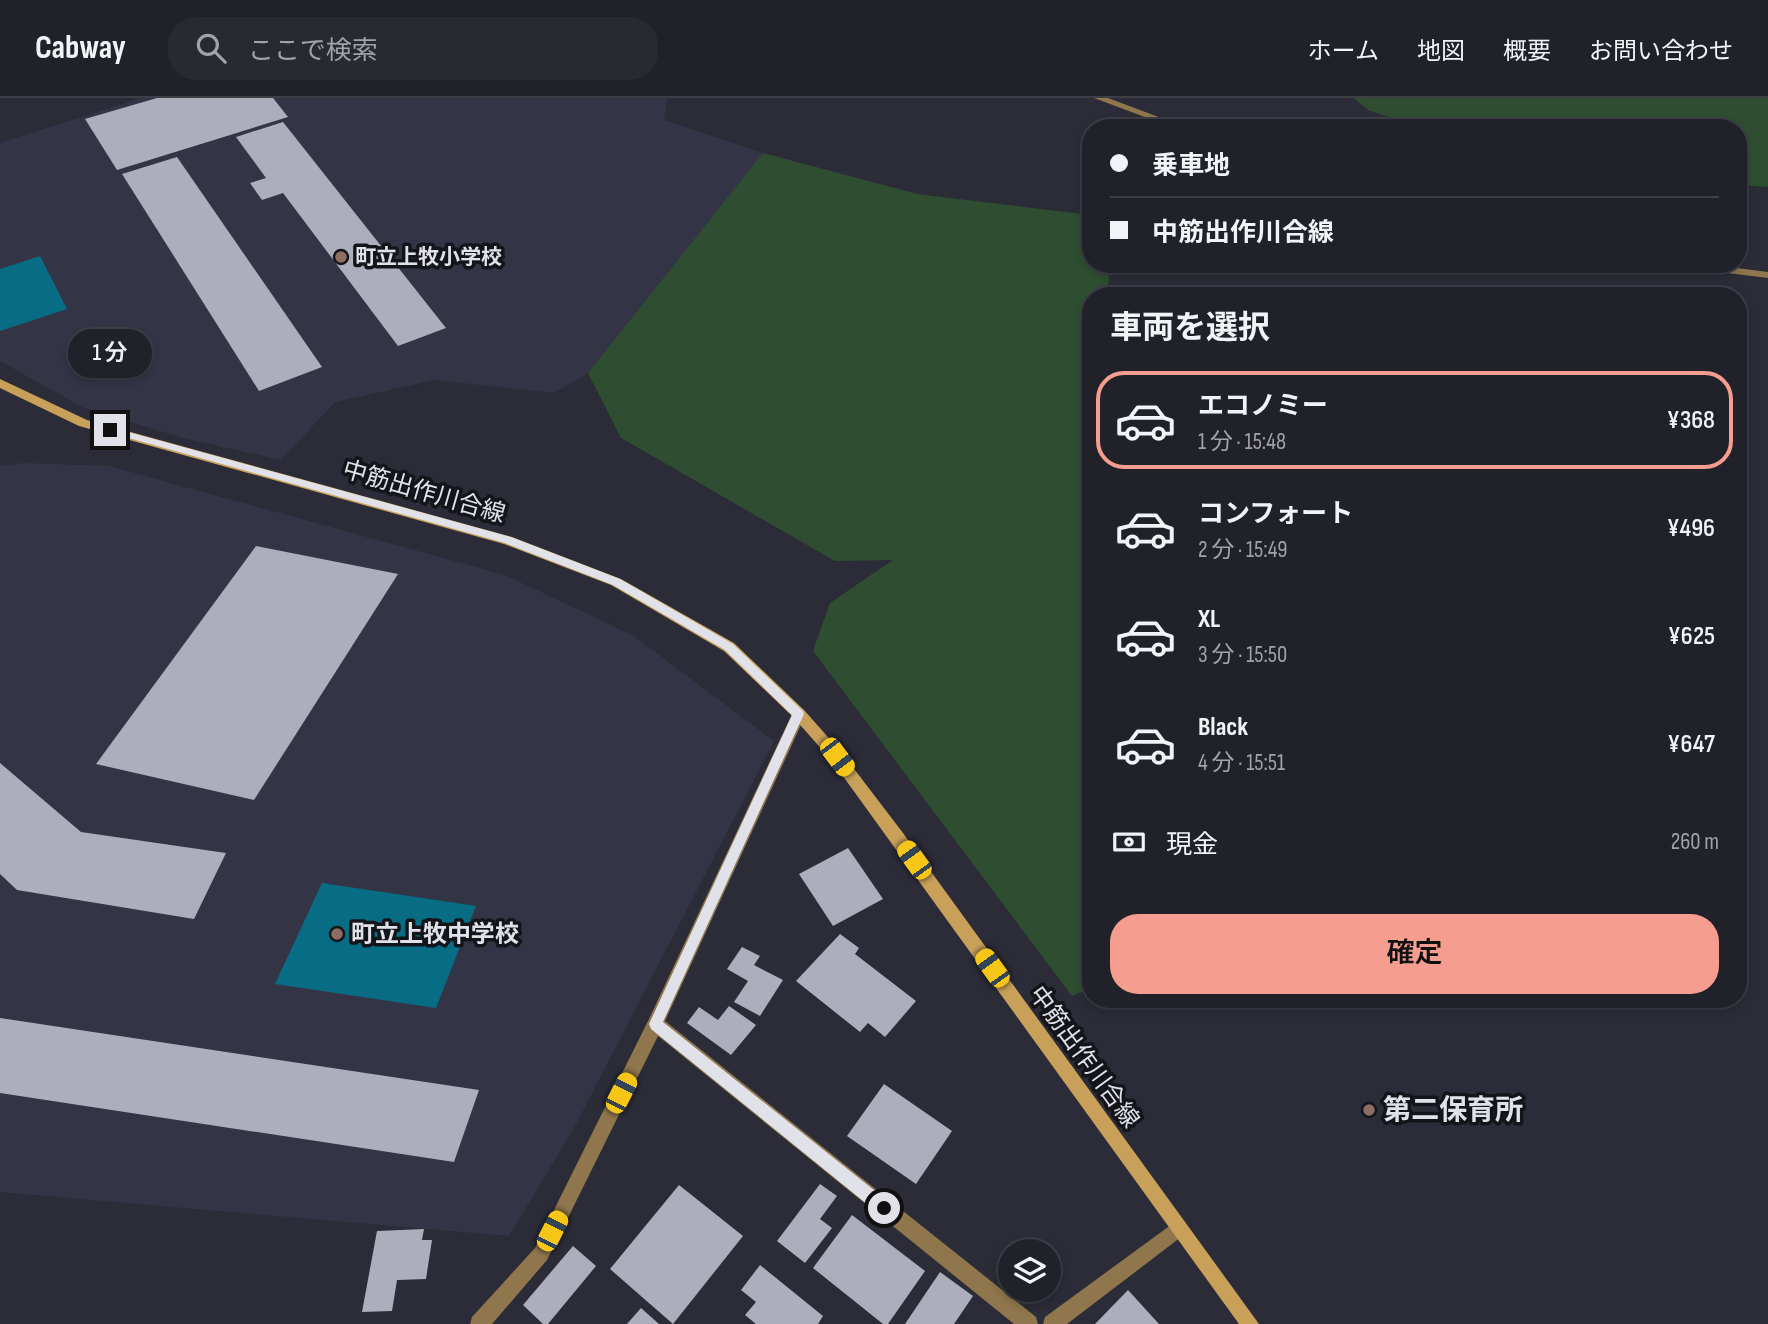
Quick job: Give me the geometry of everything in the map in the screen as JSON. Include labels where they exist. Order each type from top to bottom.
[{"type":"main road","name":"中筋出作川合線","points":[[0,383],[83,423],[508,540],[616,582],[729,647],[799,714],[837,757],[1250,1324]]},
{"type":"street","points":[[1099,98],[1158,119]]},
{"type":"street","points":[[1747,272],[1768,275]]},
{"type":"street","points":[[479,1324],[541,1254],[656,1024],[799,714]]},
{"type":"street","points":[[656,1024],[1029,1324]]},
{"type":"street","points":[[1052,1324],[1179,1228]]},
{"type":"shaded area","name":"町立上牧小学校","points":[[141,98],[667,98],[664,120],[763,153],[597,368],[554,393],[435,380],[335,402],[281,460],[183,438],[84,408],[0,361],[0,143]]},
{"type":"shaded area","name":"町立上牧中学校","points":[[24,463],[109,466],[505,575],[634,636],[774,741],[575,1126],[509,1236],[0,1192],[0,466]]},
{"type":"green space","points":[[1354,98],[1768,98],[1768,187],[1747,186],[1747,119],[1395,119],[1368,110]]},
{"type":"green space","points":[[763,153],[917,194],[1082,214],[1082,273],[1109,273],[1108,287],[1082,287],[1082,992],[1072,996],[813,651],[830,603],[893,560],[835,561],[621,438],[588,373]]},
{"type":"water","points":[[40,256],[67,309],[0,331],[0,269]]},
{"type":"water","points":[[322,883],[476,906],[436,1008],[275,984]]},
{"type":"building","points":[[157,98],[273,98],[288,117],[117,170],[85,119]]},
{"type":"building","points":[[283,122],[446,328],[398,346],[283,193],[262,200],[250,183],[266,178],[236,137]]},
{"type":"building","points":[[177,157],[322,367],[259,391],[122,174]]},
{"type":"building","points":[[256,546],[398,574],[254,800],[96,764]]},
{"type":"building","points":[[0,763],[81,832],[226,853],[194,919],[17,890],[0,874]]},
{"type":"building","points":[[848,848],[883,899],[833,926],[799,874]]},
{"type":"building","points":[[840,934],[859,948],[855,954],[916,1001],[885,1037],[868,1023],[860,1032],[796,981]]},
{"type":"building","points":[[742,947],[760,956],[754,965],[783,980],[760,1016],[734,1002],[748,981],[727,969]]},
{"type":"building","points":[[729,1006],[756,1025],[731,1055],[687,1023],[699,1007],[718,1020]]},
{"type":"building","points":[[0,1018],[479,1090],[454,1162],[0,1093]]},
{"type":"building","points":[[884,1084],[952,1131],[916,1184],[847,1136]]},
{"type":"building","points":[[820,1184],[837,1196],[820,1219],[832,1228],[805,1263],[777,1241]]},
{"type":"building","points":[[679,1185],[743,1236],[673,1324],[610,1269]]},
{"type":"building","points":[[852,1215],[925,1271],[888,1324],[883,1324],[813,1268]]},
{"type":"building","points":[[424,1229],[422,1240],[432,1240],[426,1279],[397,1280],[392,1311],[362,1312],[377,1231]]},
{"type":"building","points":[[573,1246],[596,1266],[548,1324],[543,1324],[523,1305]]},
{"type":"building","points":[[760,1265],[823,1316],[818,1324],[756,1324],[745,1315],[756,1302],[741,1290]]},
{"type":"building","points":[[940,1272],[973,1296],[954,1324],[905,1324]]},
{"type":"building","points":[[1128,1290],[1159,1324],[1095,1324]]},
{"type":"building","points":[[641,1308],[659,1324],[627,1324]]},
{"type":"place","name":"町立上牧小学校","points":[[341,257]]},
{"type":"place","name":"町立上牧中学校","points":[[337,934]]},
{"type":"place","name":"第二保育所","points":[[1369,1110]]},
{"type":"route","points":[[110,430],[325,487],[508,540],[616,582],[729,647],[799,714],[656,1024],[884,1208]]}]
